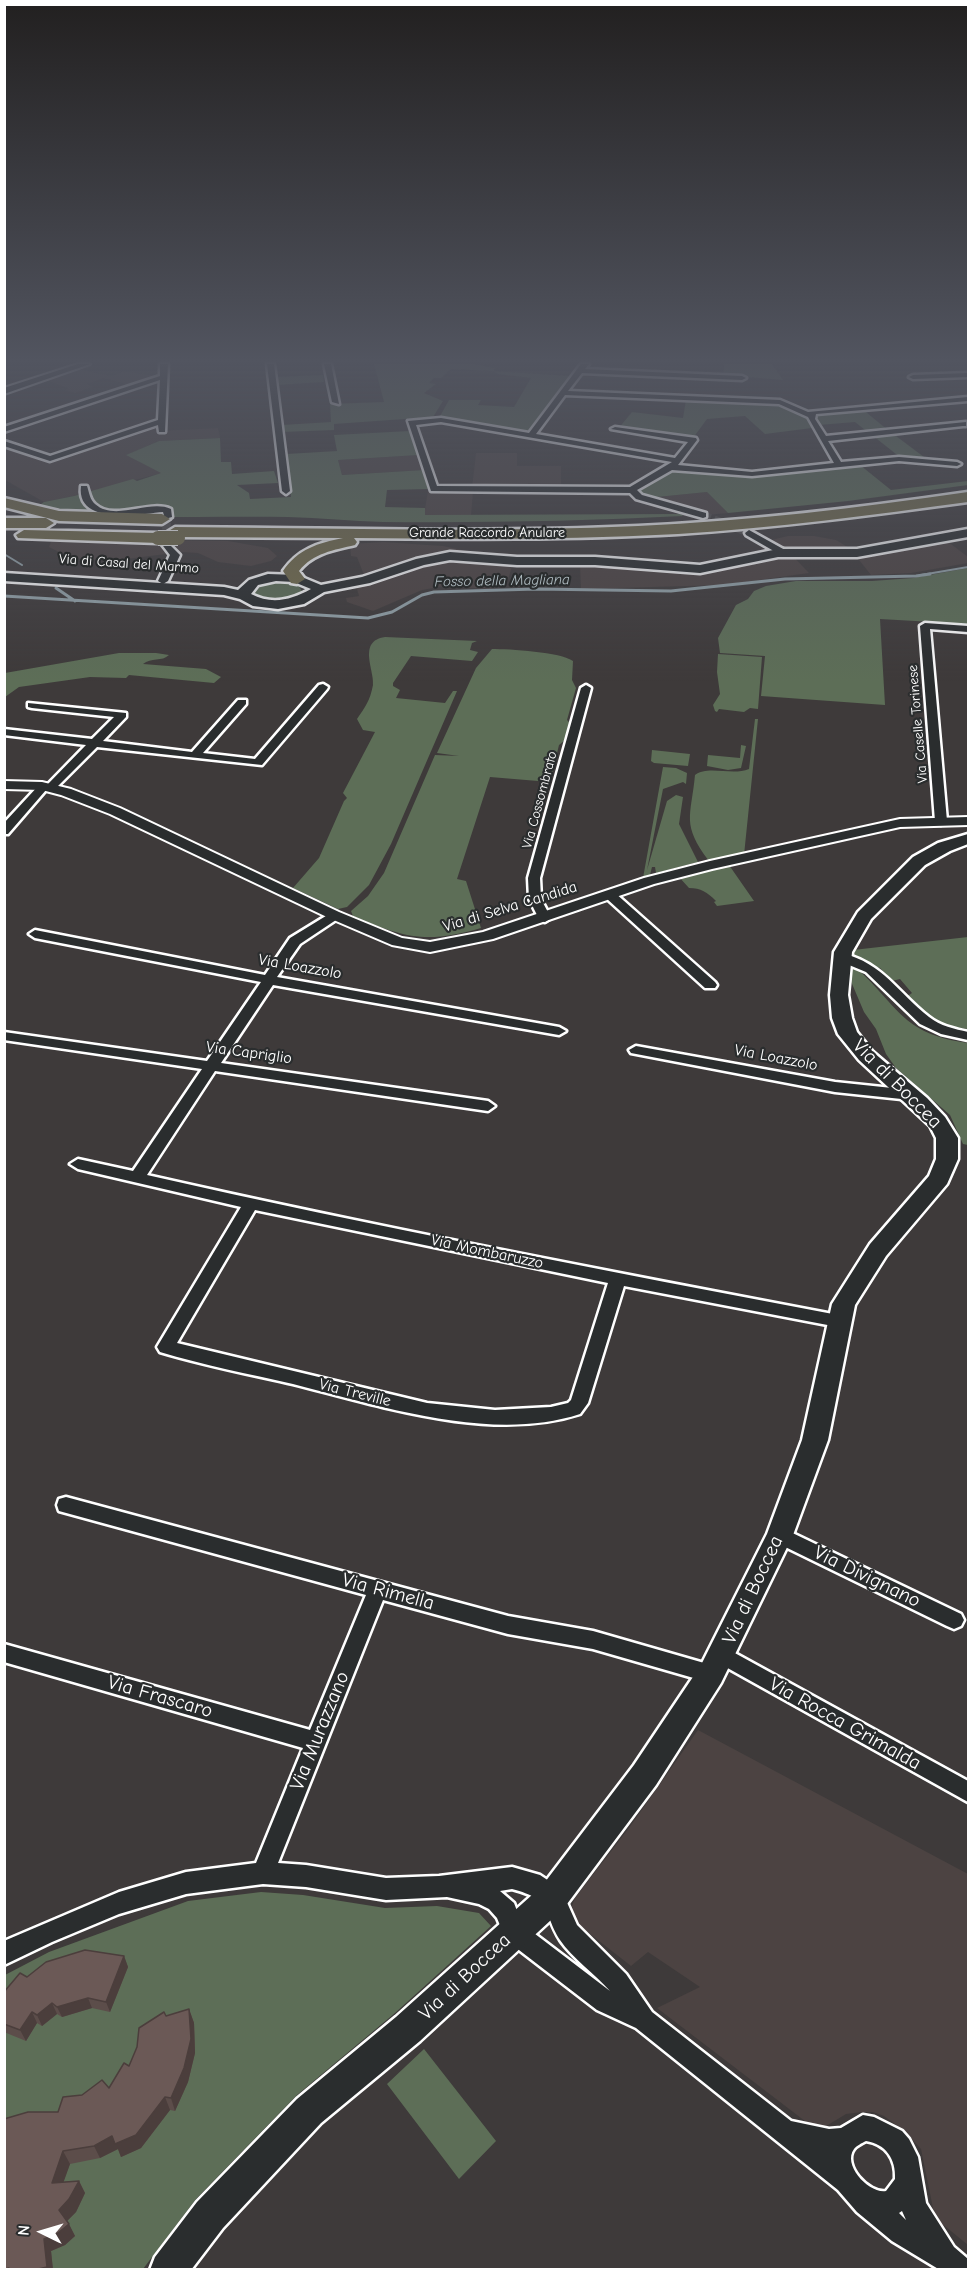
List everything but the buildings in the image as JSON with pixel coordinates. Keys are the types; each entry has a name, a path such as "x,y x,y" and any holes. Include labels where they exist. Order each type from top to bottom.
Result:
{"highway":[{"name":"Grande Raccordo Anulare","path":"168,529 349,526 518,527 663,523 834,508 969,490"},
{"name":"Grande Raccordo Anulare","path":"168,529 599,532 725,526 969,497"},
{"path":"4,501 40,512 64,516 244,540 282,551 290,558 287,570 273,578"},
{"path":"304,586 291,571 303,558 323,548 353,541 599,539 671,536 784,526 882,509"},
{"path":"6,531 168,529"}],"main road":[{"path":"304,586 370,579 429,560 450,556 525,561 595,561 700,569 782,552 857,553 969,533"},
{"name":"Via di Casal del Marmo","path":"4,572 231,585 273,578 304,586 298,601 278,605 258,603 245,596 224,591 4,577"},
{"path":"245,596 245,590 252,583"},
{"name":"Via di Boccea","path":"168,2270 210,2215 309,2111 408,2029 553,1897 645,1775 716,1665 780,1535 815,1440 838,1321 849,1293 878,1250 939,1179 946,1163 948,1145 944,1131 934,1117 866,1056 848,1034 842,1018 839,995 842,957 847,942 859,923 919,861 936,851 967,842"}],"street":[{"path":"283,470 286,491"},
{"path":"427,470 434,489 632,490 665,470"},
{"path":"722,470 752,474 790,470"},
{"path":"84,488 90,504 99,510 117,512 164,509 168,511 168,529 175,555 163,581"},
{"path":"632,490 639,497 703,515"},
{"path":"749,533 782,552"},
{"name":"Via Caselle Torinese","path":"942,821 925,626 969,629"},
{"path":"4,732 258,764 322,687"},
{"name":"Via Cossombrato","path":"545,918 532,893 534,878 586,688"},
{"path":"194,756 242,702"},
{"path":"4,831 122,715 32,705"},
{"name":"Via di Selva Candida","path":"4,785 47,787 115,811 334,915 398,942 430,947 465,942 545,918 649,881 710,865 900,823 969,821"},
{"path":"942,821 967,842"},
{"path":"610,895 710,985"},
{"path":"137,1177 295,941 334,915"},
{"name":"Via Loazzolo","path":"35,934 269,980 559,1031"},
{"path":"842,957 871,969 925,1021 946,1031 969,1036"},
{"name":"Via Capriglio","path":"4,1036 488,1106"},
{"name":"Via Loazzolo","path":"636,1050 835,1087 910,1095"},
{"name":"Via Mombaruzzo","path":"78,1164 251,1204 618,1279 838,1321"},
{"name":"Via Treville","path":"251,1204 166,1347 427,1410 495,1416 558,1413 574,1409 579,1403 618,1279"},
{"name":"Via Rimella","path":"66,1506 508,1625 716,1665"},
{"name":"Via Divignano","path":"780,1535 954,1620"},
{"name":"Via Murazzano","path":"263,1873 378,1589"},
{"name":"Via Frascaro","path":"4,1653 315,1741"},
{"name":"Via Rocca Grimalda","path":"716,1665 969,1792"},
{"path":"4,1954 44,1934 118,1903 186,1883 263,1873 306,1876 386,1889 439,1887 513,1878 532,1883 553,1897 569,1933 618,1982 644,2020"},
{"path":"439,1887 480,1893 492,1898 506,1911 514,1932 609,2005 644,2020 844,2180 852,2191 907,2236 953,2263"},
{"path":"844,2180 840,2159 845,2140 853,2132 863,2128 875,2128 886,2133 904,2153 914,2208 953,2263"},
{"path":"782,2131 821,2141 845,2140"},
{"path":"862,2199 874,2204 885,2204 896,2200 908,2180"}],"shaded area":[{"path":"5,470 156,470 162,473 44,502 5,480"},
{"path":"341,470 422,470 342,475"},
{"path":"474,470 561,470 561,489 472,488"},
{"path":"428,491 473,492 471,515 424,515"},
{"path":"707,492 728,513 706,515 647,498"},
{"path":"788,536 814,536 836,540 854,551 788,551 809,573 723,585 581,589 580,565 713,572 776,556 759,543"},
{"path":"52,539 228,541 268,548 277,556 271,561 251,566 218,562 198,553 182,552 126,559 87,560 69,557 49,547"},
{"path":"947,541 968,557 968,563 911,573 871,575 856,556"},
{"path":"383,542 443,546 513,563 507,583 490,589 457,587 455,584 422,590 373,611 347,602 346,598 359,596 354,578 364,575 357,557 351,556 350,544"},
{"path":"698,1730 968,1874 968,2245 935,2218 921,2149 903,2130 884,2116 873,2112 862,2112 846,2114 818,2131 657,2008 700,1987 648,1952 631,1966 575,1922 572,1906 575,1898 629,1828"}],"green space":[{"path":"155,470 232,470 232,474 274,471 278,483 237,485 249,493 250,499 291,497 288,470 341,470 342,475 424,470 428,489 387,490 385,507 425,508 425,515 681,514 683,516 533,521 383,522 288,517 98,515 34,509 44,502 133,479 137,481 161,473"},
{"path":"672,470 743,476 806,470 866,470 891,490 968,481 968,485 848,501 728,513 707,492 647,498 636,490"},
{"path":"968,568 968,624 880,619 885,705 761,696 765,656 720,653 718,638 736,605 748,599 754,591 766,586 796,581 872,581 913,578"},
{"path":"277,581 298,585 302,591 292,599 279,601 260,598 252,593 260,585"},
{"path":"385,637 477,641 472,643 470,650 478,652 472,661 411,656 393,683 393,686 400,690 396,698 445,703 453,691 457,691 391,844 369,885 347,907 338,909 293,888 319,858 347,798 343,793 375,732 363,730 357,719 369,700 373,685 369,650 372,644"},
{"path":"492,649 534,652 567,658 573,661 572,680 576,688 567,720 570,723 565,740 559,745 550,782 490,777 457,879 466,881 481,928 445,936 416,936 402,934 353,916 351,911 368,896 384,873 435,755 459,756 437,753 476,668"},
{"path":"119,653 169,655 143,664 206,669 221,677 214,683 129,675 126,678 90,677 19,687 5,697 5,673"},
{"path":"718,654 762,657 758,709 750,708 744,712 719,709 715,711 713,705 720,694 717,672"},
{"path":"755,719 758,719 744,855 709,861 691,829 690,811 695,775 707,771 749,769"},
{"path":"741,745 746,746 741,768 728,770 707,766 708,755 740,758"},
{"path":"652,750 690,754 688,766 654,763 651,761"},
{"path":"663,767 676,768 687,773 686,784 683,782 663,789 647,870 667,801 676,795 683,797 679,824 698,862 656,873 655,867 652,867 650,875 643,878"},
{"path":"729,865 754,901 717,906 714,902 716,901 710,895 689,888 679,877"},
{"path":"968,937 968,1029 950,1026 934,1019 906,997 912,993 900,979 892,981 880,968 853,960 853,950"},
{"path":"853,965 914,1025 945,1039 968,1043 968,1145 963,1144 950,1115 896,1068 886,1054 876,1029 864,1012 850,979"},
{"path":"261,1892 303,1895 385,1908 437,1906 479,1913 491,1926 395,2013 297,2095 196,2199 143,2269 5,2270 5,1975 49,1952 188,1901"},
{"path":"424,2049 496,2141 459,2179 387,2084"}],"waterway":[{"path":"4,554 22,565"},
{"name":"Fosso della Magliana","path":"921,575 968,567"},
{"name":"Fosso della Magliana","path":"74,600 368,618 392,612 422,595 434,592 536,589 671,591 785,579 930,574"},
{"path":"56,588 74,600"},
{"name":"Fosso della Magliana","path":"4,596 74,600"}],"tunnel":[{"path":"703,515 749,533"},
{"path":"164,542 168,517"}]}
